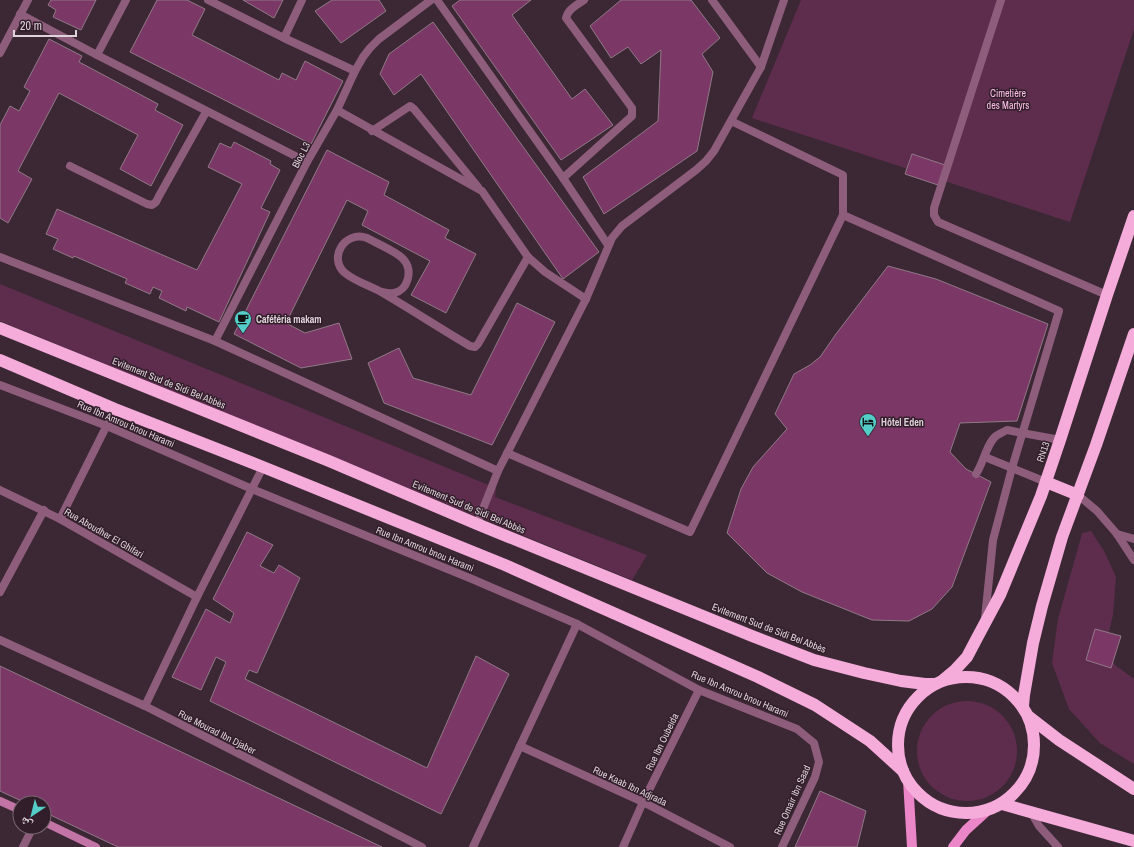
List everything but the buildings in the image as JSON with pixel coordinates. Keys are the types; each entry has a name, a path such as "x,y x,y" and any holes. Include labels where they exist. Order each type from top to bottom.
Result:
{"highway":[{"name":"RN13","path":"939,682 955,670 967,657 1000,595 1046,482 1134,216"},
{"name":"Evitement Sud de Sidi Bel Abbès","path":"0,328 329,461 477,524 814,660 901,681 925,684 939,682"},
{"path":"0,360 115,409 264,467 506,565 758,677 815,705 870,741 905,776 919,795 934,806 952,812 970,813 988,810 1002,804 1017,791 1029,774 1035,755 1034,735 1026,711 1024,695 1033,643 1062,536 1078,495 1134,334"},
{"path":"1046,482 1078,495"},
{"path":"905,776 898,755 898,738 902,721 910,706 921,693 939,682 965,676 987,680 1007,690 1026,711 1058,740 1134,789"},
{"path":"1002,804 1134,841"}],"main road":[{"path":"905,776 912,847"},
{"path":"953,847 966,830 988,810"}],"street":[{"path":"0,53 28,0"},
{"path":"97,55 126,0"},
{"path":"208,0 355,71"},
{"path":"284,38 302,0"},
{"name":"Bloc L3","path":"215,341 307,162 337,110 355,71 366,52 379,39 431,0"},
{"path":"437,0 563,178 608,245"},
{"path":"563,178 632,116 632,108 566,18 569,10 584,0"},
{"path":"712,0 761,67"},
{"path":"477,524 498,471 586,299 608,245 616,232 622,226 696,170 714,151 761,67 784,0"},
{"path":"1001,0 934,208 934,215 938,222 1107,295"},
{"path":"20,14 206,112 307,162"},
{"path":"372,131 410,106 414,109 482,191 528,257 545,272 586,299"},
{"path":"337,110 372,131 482,191"},
{"path":"70,166 147,204 152,205 156,202 206,112"},
{"path":"507,453 690,532 843,215 842,175 731,121"},
{"path":"843,215 1059,311 992,540 985,624"},
{"path":"382,292 398,292 406,284 408,272 404,260 400,256 367,238 351,238 340,248 338,259 341,269 348,275 382,292 470,346 475,347 528,257"},
{"path":"0,257 215,341 498,471"},
{"name":"Rue Ibn Amrou bnou Harami","path":"0,385 107,426 252,489 577,624 699,690 797,729 814,743 819,762"},
{"path":"60,519 115,409"},
{"path":"976,474 994,437 1007,430 1060,440"},
{"path":"985,457 1046,482"},
{"path":"145,706 197,597 264,467"},
{"name":"Rue Aboudher El Ghifari","path":"0,490 44,510 197,597"},
{"path":"1078,495 1097,511 1117,534 1134,560"},
{"path":"0,592 44,510"},
{"path":"1117,534 1134,539"},
{"path":"473,847 577,624"},
{"name":"Rue Mourad Ibn Djaber","path":"0,640 145,706 422,847"},
{"name":"Rue Ibn Oubeida","path":"623,847 699,690"},
{"name":"Rue Kaab Ibn Adjrada","path":"520,746 644,802 730,847"},
{"name":"Rue Omair Ibn Saad","path":"782,847 815,777 819,762"},
{"path":"0,801 12,806"},
{"path":"1031,812 1039,826 1058,847"},
{"path":"52,826 96,847"},
{"path":"23,847 28,835"}],"green space":[{"name":"Cimetière des Martyrs","path":"801,0 1134,0 1134,29 1070,222 752,118"},
{"path":"0,284 496,488 495,497 647,555 632,580 0,321"},
{"path":"1091,531 1104,551 1116,577 1113,615 1105,649 1115,665 1134,679 1134,764 1100,743 1069,709 1052,663 1058,619 1082,533"},
{"path":"967,701 986,705 1002,716 1013,732 1017,751 1013,770 1002,786 986,797 967,801 948,797 932,786 921,770 917,751 921,732 932,716 948,705"}],"place":[{"name":"Cafétéria makam","path":"243,334"},
{"name":"Hôtel Eden","path":"868,437"}]}
